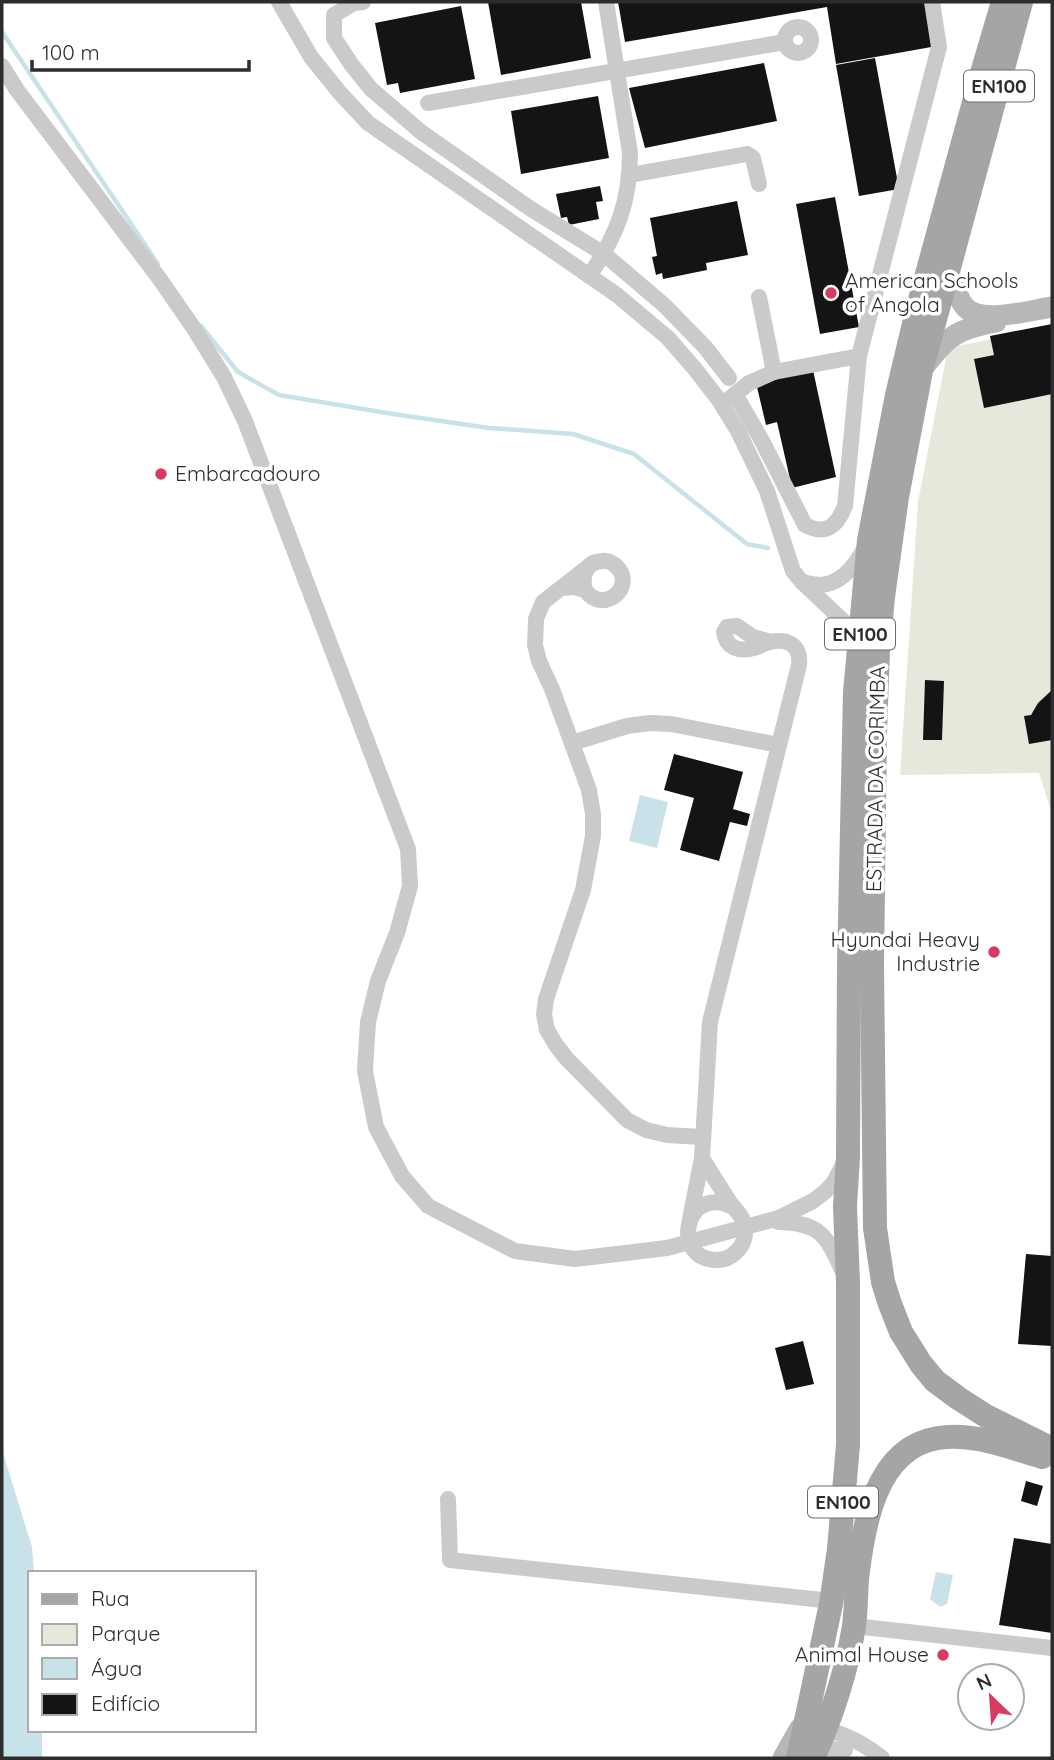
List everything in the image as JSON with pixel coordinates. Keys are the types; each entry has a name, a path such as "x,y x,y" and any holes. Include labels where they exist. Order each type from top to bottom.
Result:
{"main road":[{"name":"ESTRADA DA CORIMBA","path":"848,1283 845,1206 855,692 869,540 897,395 918,307 1003,2"},
{"name":"ESTRADA DA CORIMBA","path":"1021,2 921,371 889,545 878,650 875,733 872,966 875,1228 883,1282 890,1304 901,1332 921,1364 935,1381 958,1398 986,1416 1052,1449"},
{"name":"EN100","path":"812,1742 822,1649 839,1549 848,1445 848,1283"},
{"path":"812,1742 837,1694 854,1626 859,1563 871,1505 892,1464 923,1441 969,1436 1052,1460"}],"street":[{"path":"279,2 312,57 340,93 368,122 617,295 668,338 717,398 754,463 793,571 859,636"},
{"path":"363,2 354,3 334,15 334,38 371,89 421,132 531,209 604,254 664,305 705,347 729,378"},
{"path":"589,276 616,231 625,206 630,176 630,153 606,2"},
{"path":"736,394 805,525 821,530 830,528 836,523 845,506 859,356 939,47 932,2"},
{"path":"428,103 785,42"},
{"path":"2,66 17,90 159,278 224,377 245,422 408,849 410,886 397,933 378,981 368,1023 365,1071 376,1128 402,1176 428,1206 515,1251 575,1259 667,1248 792,1213 826,1192 848,1157"},
{"path":"630,176 747,154 753,158 759,184"},
{"path":"948,271 964,306 972,313 983,316 1052,307"},
{"path":"759,297 774,372"},
{"path":"921,371 942,345 956,334 1000,322 1017,312"},
{"path":"717,398 736,394 749,383 774,372 859,356"},
{"path":"717,398 729,378 735,374 752,371 774,372"},
{"path":"802,582 820,584 839,579 855,564 869,540"},
{"path":"593,563 583,575 585,590 595,599 605,600 615,596 620,590 622,576 614,564 599,561 593,563 543,602 536,619 535,645 539,661 589,790 593,814 593,836 583,890 546,999 544,1014 547,1030 566,1058 627,1120 646,1130 702,1138"},
{"path":"562,588 585,590"},
{"path":"702,1158 733,1207 739,1212 745,1227 745,1235 739,1249 720,1260 705,1257 693,1248 688,1234 702,1158 710,1021 799,664 800,655 796,647 789,643 771,642"},
{"path":"572,743 627,726 650,723 671,724 779,746"},
{"path":"690,1219 701,1206 709,1203 717,1202 733,1207"},
{"path":"765,1222 798,1222 817,1230 834,1252 848,1283"},
{"path":"448,1499 450,1560 832,1601"},
{"path":"854,1626 1052,1648"},
{"path":"783,1758 838,1732 879,1756"},
{"path":"812,1742 879,1756"}],"green space":[{"path":"1052,327 1052,814 1039,773 900,775 918,502 948,348"}],"water":[{"path":"640,795 668,802 657,848 629,841"},
{"path":"2,1450 32,1547 34,1571 28,1571 28,1732 42,1732 42,1758 2,1758"},
{"path":"936,1572 953,1575 947,1604 940,1607 930,1599"}],"building":[{"path":"488,2 581,2 591,58 501,75"},
{"path":"618,2 929,2 937,46 836,64 827,7 625,42"},
{"path":"461,6 475,79 400,93 398,83 387,85 375,23"},
{"path":"875,58 899,189 859,196 836,65"},
{"path":"764,63 777,121 645,148 629,88"},
{"path":"598,96 609,158 521,174 511,111"},
{"path":"600,186 603,201 596,202 599,219 569,225 567,217 561,218 556,194"},
{"path":"835,197 859,327 820,334 796,204"},
{"path":"737,201 748,255 706,263 707,270 663,279 662,273 656,275 652,257 657,256 650,218"},
{"path":"1052,324 1052,394 984,408 974,359 994,355 990,336"},
{"path":"813,370 836,477 792,488 777,422 766,425 756,383"},
{"path":"925,680 944,681 942,740 923,740"},
{"path":"1052,690 1052,740 1029,744 1024,716 1031,715 1038,703"},
{"path":"674,754 743,772 733,809 750,814 747,826 730,822 719,861 680,850 694,798 664,790"},
{"path":"1026,1254 1052,1256 1052,1346 1018,1344"},
{"path":"803,1341 814,1384 786,1390 775,1348"},
{"path":"1026,1481 1043,1486 1037,1506 1021,1501"},
{"path":"1014,1538 1052,1544 1052,1633 999,1625"}],"waterway":[{"path":"2,32 158,264"},
{"path":"201,326 238,372 279,395 489,428 573,434 634,454 747,544 768,548"}],"place":[{"name":"American Schools of Angola","path":"831,293"},
{"name":"Embarcadouro","path":"161,474"},
{"name":"Hyundai Heavy Industrie","path":"994,952"},
{"name":"Animal House","path":"943,1655"}]}
